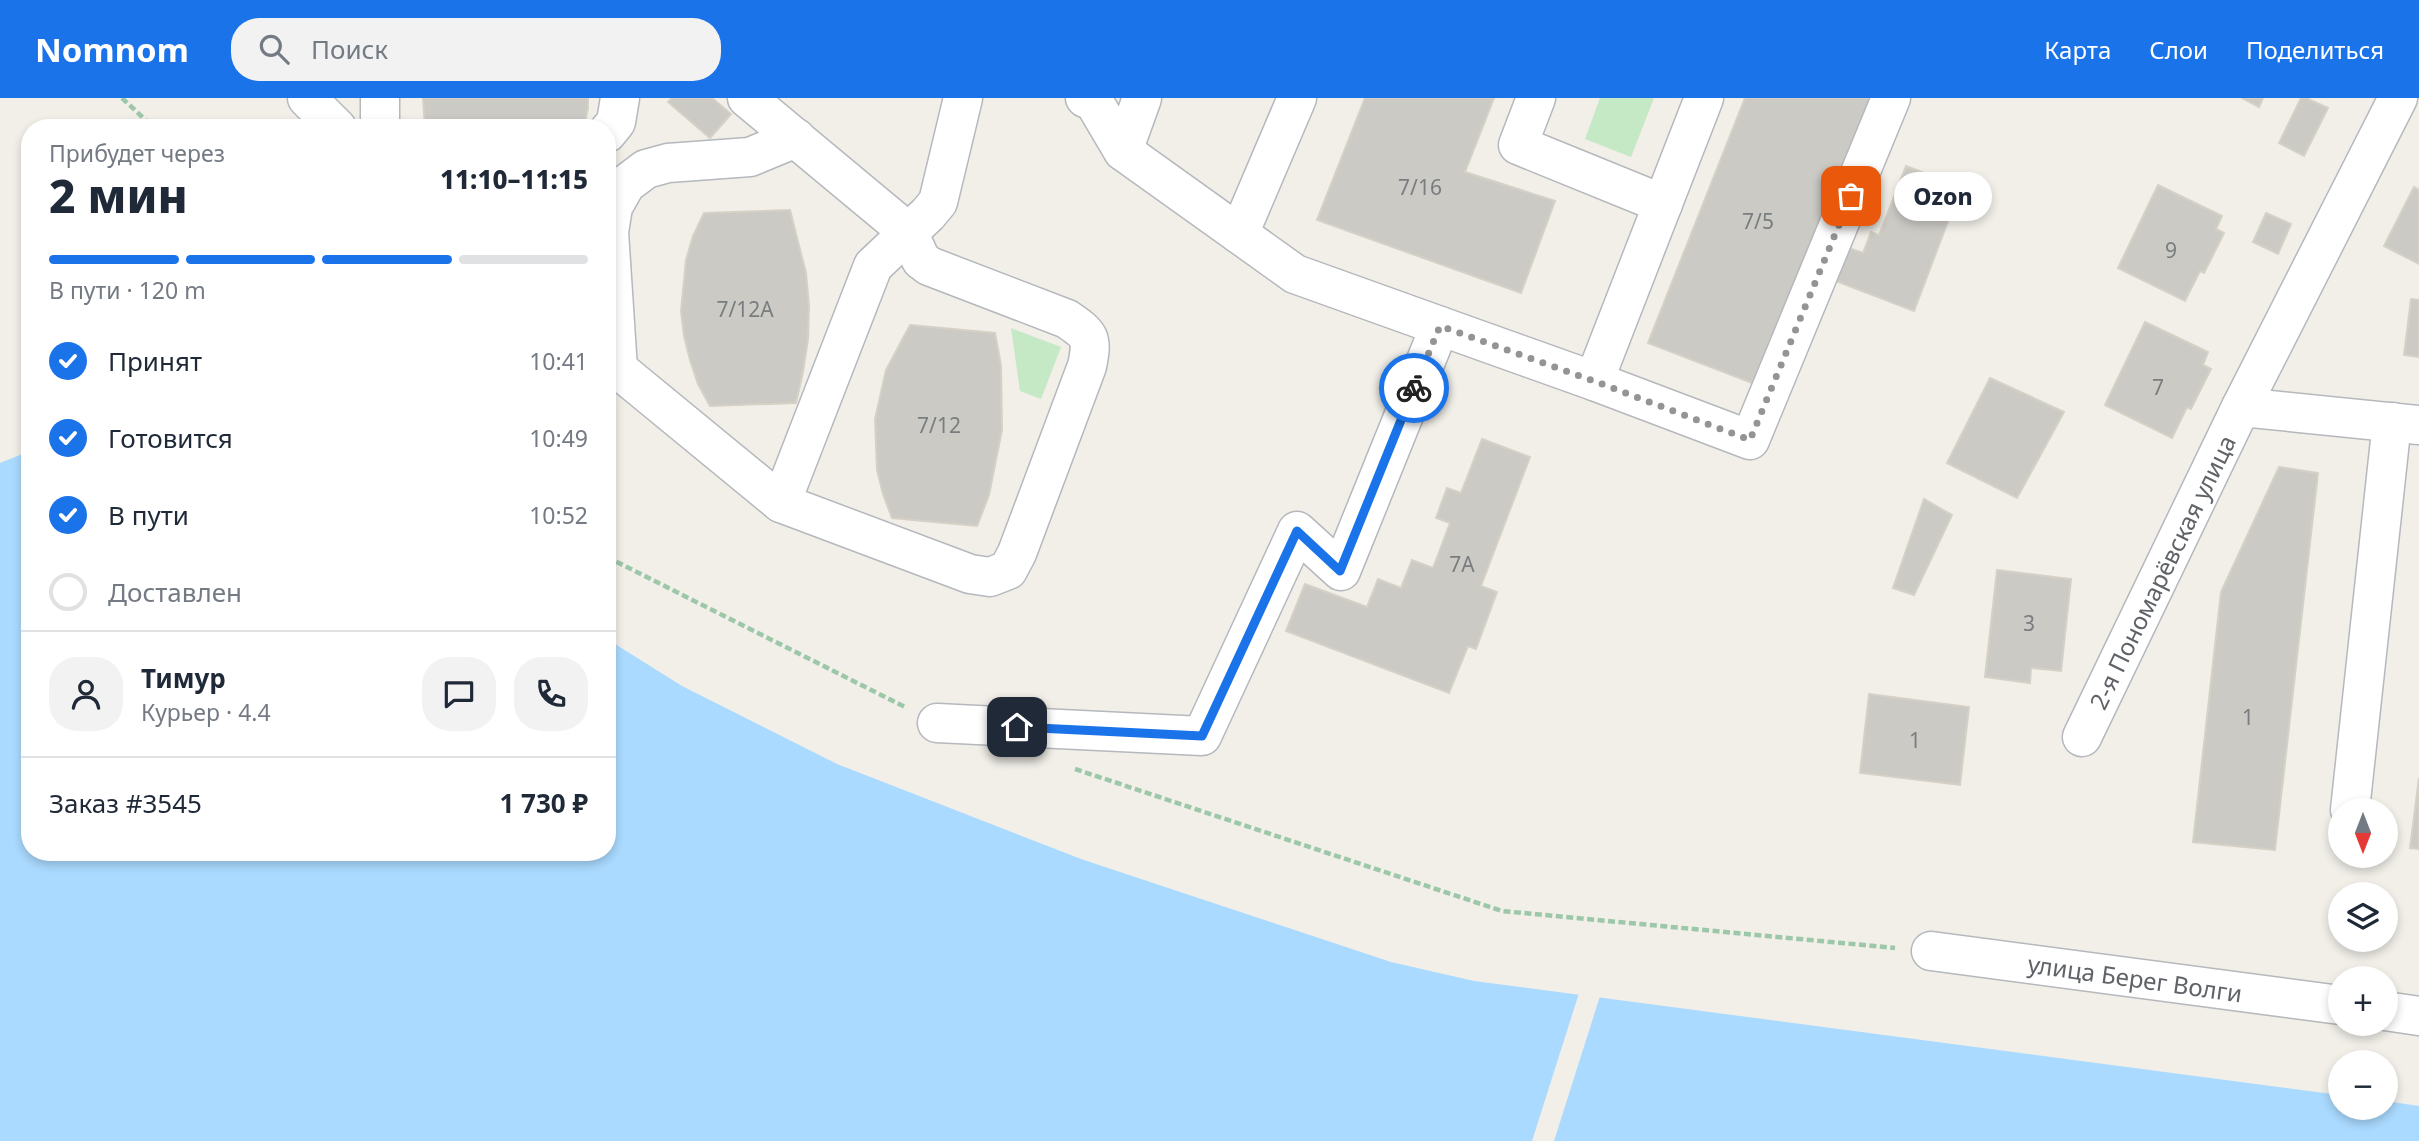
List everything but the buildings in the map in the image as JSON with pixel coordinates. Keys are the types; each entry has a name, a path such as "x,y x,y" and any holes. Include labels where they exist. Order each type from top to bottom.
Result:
{"street":[{"path":"307,98 328,119"},
{"path":"380,98 380,119"},
{"path":"616,122 620,98"},
{"path":"616,366 781,503 970,574 990,577 1008,570 1017,553 1087,366 1091,348 1086,332 1067,319 929,266 921,260 908,232 747,98"},
{"path":"781,503 873,266 938,202 963,98"},
{"path":"1085,98 1094,102 1123,152 1295,274 1750,440 1891,98"},
{"path":"1123,152 1142,98"},
{"path":"1239,234 1297,98"},
{"path":"1536,98 1518,145 1663,204"},
{"path":"1594,381 1704,98"},
{"name":"2-я Пономарёвская улица","path":"2082,737 2241,407 2398,98"},
{"path":"616,201 626,184 646,169 668,163 750,158 796,138"},
{"path":"937,723 1202,736 1297,531 1340,571 1440,326"},
{"name":"2-я Пономарёвская улица","path":"2241,407 2405,423"},
{"path":"2352,798 2405,423"},
{"name":"улица Берег Волги","path":"1931,951 2328,1003"},
{"path":"2398,1013 2419,1016"}],"path":[{"path":"122,98 144,119"},
{"path":"616,562 937,723"},
{"path":"1069,767 1502,911 1931,951"}],"green space":[{"path":"1600,98 1654,98 1631,157 1585,139"},
{"path":"1011,328 1061,347 1041,399 1020,391"}],"water":[{"path":"21,455 21,861 616,861 616,645 682,686 837,764 1081,859 1391,962 1474,981 2328,1093 2328,1120 2398,1120 2398,1103 2419,1106 2419,1141 0,1141 0,463"}],"pier":[{"path":"1580,990 1601,993 1554,1141 1532,1141"}],"way so far":[{"path":"1414,388 1440,326 1750,440 1851,196"}],"place":[{"name":"Ozon","path":"1851,196"}],"route":[{"path":"1017,727 1202,736 1297,531 1340,571 1414,388"}]}
